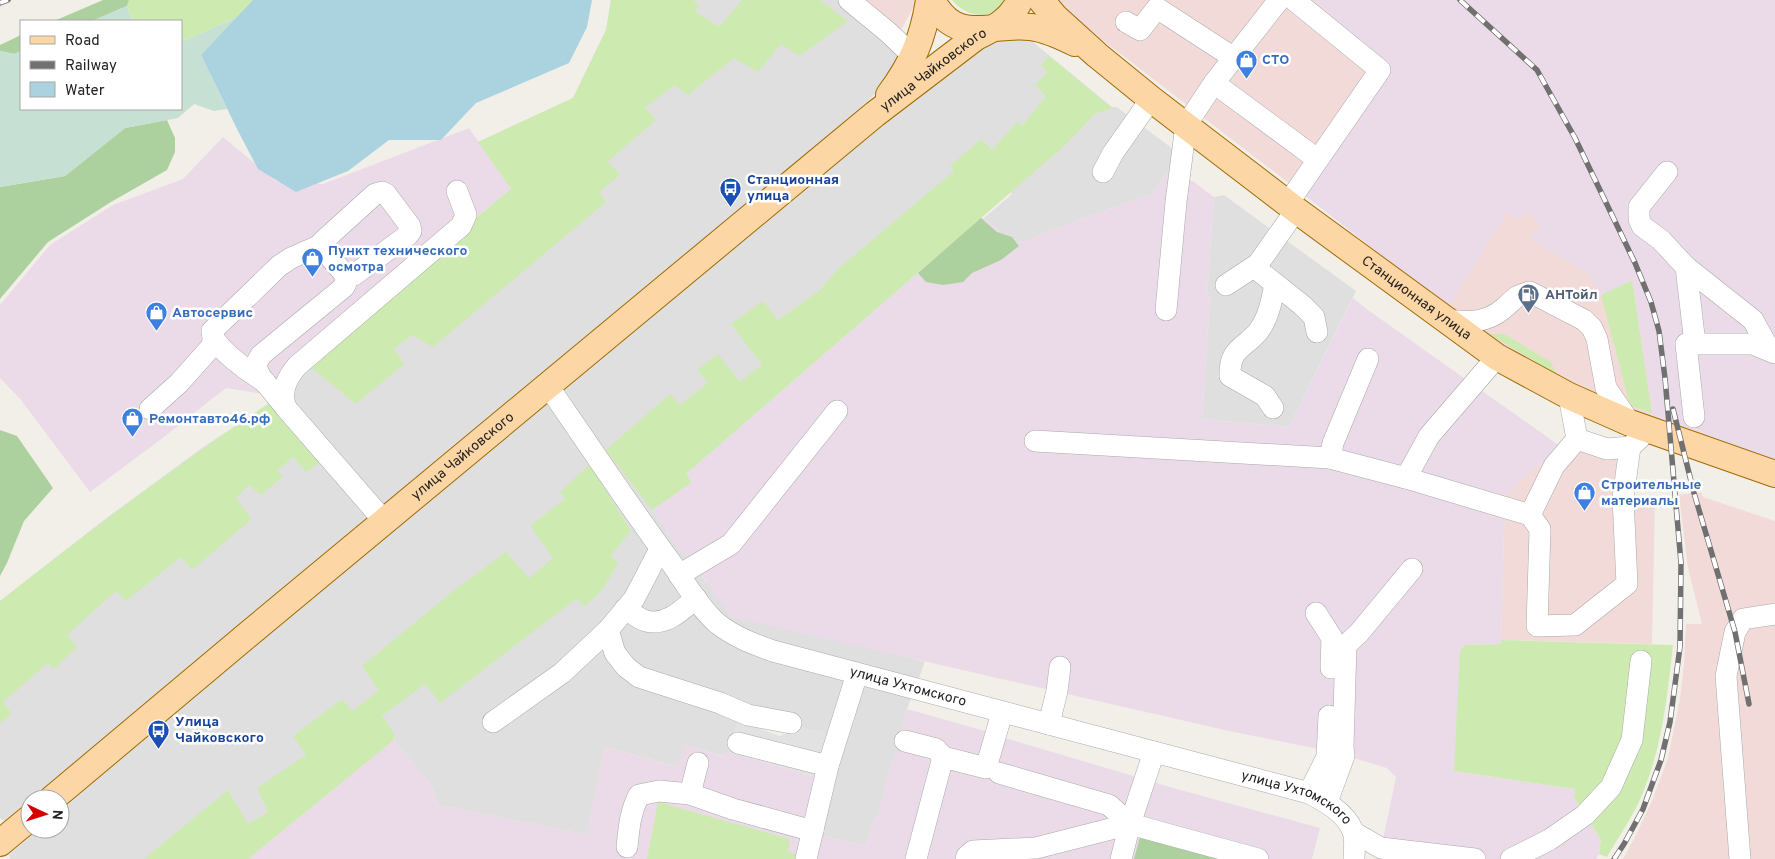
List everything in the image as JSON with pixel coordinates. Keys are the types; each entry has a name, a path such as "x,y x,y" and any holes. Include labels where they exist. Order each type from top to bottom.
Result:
{"main road":[{"name":"улица Чайковского","path":"875,114 897,84 914,56 925,26 930,0"},
{"name":"Станционная улица","path":"930,0 945,19 954,25 972,30 1012,26 1040,29 1065,38 1097,55"},
{"name":"улица Чайковского","path":"64,789 875,114 976,37 992,29 1010,16 1020,0"},
{"name":"Станционная улица","path":"1041,0 1055,17 1097,55 1151,99 1292,206 1512,367 1636,433 1775,474"},
{"path":"0,843 20,826"}],"street":[{"path":"849,0 914,56"},
{"path":"1166,310 1176,202 1186,125 1214,83 1279,0"},
{"path":"1226,284 1258,264 1317,159 1380,70 1294,0"},
{"path":"1126,22 1140,30 1157,8 1234,58"},
{"path":"1214,83 1317,159"},
{"path":"1103,172 1113,153 1151,99"},
{"path":"1666,172 1639,207 1639,219 1642,226 1661,240 1686,267 1753,320 1772,352"},
{"path":"286,408 283,396 284,388 287,379 297,366 461,226 466,215 457,191"},
{"path":"241,366 239,364 253,363 344,287 346,283 345,276 323,250 321,244 323,240 375,194 382,192 386,194 410,226 410,233 354,275 345,276"},
{"path":"150,408 179,384 212,346 213,329 279,266 290,258 316,247 323,250"},
{"path":"1258,264 1259,271 1302,305 1314,317 1317,332"},
{"path":"1686,267 1695,344"},
{"path":"1273,408 1265,396 1230,376 1230,366 1236,352 1260,330 1272,301 1275,284"},
{"path":"1035,441 1330,458 1406,478 1530,515 1540,529 1537,626 1575,625 1627,584 1623,498 1636,433 1606,388 1597,339 1592,328 1584,320 1530,292 1517,295 1503,309 1488,319 1467,322 1447,320"},
{"path":"213,339 241,366"},
{"path":"1694,416 1686,344 1753,344 1772,352"},
{"path":"261,355 256,367 258,372 286,408 385,522"},
{"path":"1406,478 1429,436 1497,357"},
{"path":"190,371 200,363 211,359 224,359 236,363 267,384"},
{"path":"1330,458 1333,443 1368,359"},
{"name":"улица Ухтомского","path":"548,386 696,598 717,623 736,636 753,644 857,674 1318,797 1341,814 1354,847"},
{"path":"1569,396 1577,439"},
{"path":"679,575 731,544 837,411"},
{"path":"1577,439 1607,449 1636,433"},
{"path":"1530,515 1554,466 1577,439"},
{"path":"493,722 562,673 608,630 634,599 660,549"},
{"path":"1318,797 1344,756 1346,645 1359,633 1412,569"},
{"path":"625,609 646,621 664,621 677,615 696,598"},
{"path":"1316,613 1332,638 1327,757 1318,797"},
{"path":"1740,859 1726,676 1735,632 1743,619 1775,614"},
{"path":"608,630 615,653 626,667 639,677 720,703 748,715 791,723"},
{"path":"1511,859 1549,840 1585,814 1611,788 1632,740 1641,660"},
{"path":"1048,724 1057,691 1060,667"},
{"path":"806,859 828,766 857,674"},
{"path":"905,741 936,750 942,757 986,768 1002,712"},
{"path":"738,743 828,766"},
{"path":"1121,859 1130,824 1154,752"},
{"path":"916,859 942,757"},
{"path":"690,794 698,763"},
{"path":"999,772 1109,805 1130,824 1258,859"},
{"path":"627,847 631,815 639,794 659,792 690,794 733,809 813,831"},
{"path":"966,859 973,851 1036,848 1130,824"},
{"path":"1354,847 1381,848 1475,859"}],"shaded area":[{"path":"611,0 839,0 901,58 887,82 853,115 42,789 20,789 20,808 4,821 0,818 0,601 101,522 294,384 309,366 511,189 478,142 573,98 606,30"},
{"path":"839,0 917,0 891,49"},
{"path":"1058,0 1313,0 1390,65 1303,194 1096,35 1065,10"},
{"path":"1313,0 1775,0 1775,469 1653,419 1632,280 1601,295 1589,274 1529,238 1541,226 1530,211 1518,220 1507,213 1448,307 1303,194 1390,65"},
{"path":"1022,33 1112,107 1117,107 1177,152 1172,166 1151,194 1046,232 1028,241 1013,243 984,218 1012,194 1010,192 686,474 666,530 683,554 695,565 706,582 875,649 925,662 907,709 878,814 873,822 866,846 822,836 831,734 785,724 738,721 728,752 723,756 686,745 678,767 605,747 587,835 438,805 432,787 394,740 248,859 10,859 9,855 27,839 70,839 70,802 234,662 845,154 980,45"},
{"path":"469,128 511,189 263,394 226,388 90,492 21,400 0,378 0,305 50,245 113,205 183,179 223,137 276,181 323,184"},
{"path":"1172,166 1214,197 1207,296 1210,296 1202,419 1289,427 1353,298 1557,444 1542,465 1539,464 1505,496 1501,644 1465,645 1454,771 1575,789 1574,797 1601,840 1599,854 1596,859 1379,859 1396,777 1387,768 1334,752 1229,731 731,617 695,565 683,554 652,510 692,482 686,474 981,218 984,218 1013,243 1028,241 1046,232 1151,194"},
{"path":"1224,195 1356,291 1289,427 1202,419 1210,297 1207,296 1214,197"},
{"path":"1530,211 1541,226 1530,238 1589,274 1601,295 1632,280 1653,419 1572,385 1481,332 1448,307 1507,212"},
{"path":"1557,444 1617,457 1619,497 1655,496 1652,644 1501,640 1505,495 1539,464 1542,465"},
{"path":"1701,492 1703,497 1775,521 1775,859 1623,859 1652,801 1668,758 1680,699 1686,624 1702,624 1688,568 1679,495"},
{"path":"907,709 1177,789 1320,828 1312,859 248,859 394,740 432,787 438,805 587,835 605,747 677,767 686,745 722,756 728,752 816,777 822,836 866,846 873,822 878,814"},
{"path":"738,721 780,736 787,733 789,725 828,733 816,777 728,752"}],"green space":[{"path":"103,0 129,0 127,6 94,20 56,20"},
{"path":"129,0 253,0 238,17 182,42 182,20 132,20 127,6"},
{"path":"611,0 693,0 699,5 695,11 719,27 742,0 820,0 848,21 800,56 781,44 758,72 734,58 688,95 675,85 645,107 656,120 608,161 620,175 599,192 606,202 433,347 412,335 394,349 404,364 356,404 309,366 453,237 511,189 478,142 573,98 606,30"},
{"path":"952,0 1004,0 993,12 979,15 971,14"},
{"path":"127,6 132,20 94,20"},
{"path":"238,17 201,55 227,109 214,111 194,104 178,118 125,128 65,176 0,187 0,51 14,54 20,51 20,110 182,110 182,42"},
{"path":"20,35 20,51 14,54 0,51 0,45"},
{"path":"1049,56 1112,108 1095,114 1063,147 686,474 692,482 652,510 606,450 670,394 680,405 708,383 697,370 718,354 740,382 762,365 731,324 763,301 778,320 819,291 838,269 954,171 950,166 981,139 992,150 1017,122 1022,126 1046,96 1035,85 1048,72 1041,65"},
{"path":"167,120 175,138 175,152 167,170 111,202 48,242 0,299 0,187 65,176 125,128"},
{"path":"981,218 997,232 1012,237 1019,246 1001,260 972,273 963,282 943,285 926,282 918,273"},
{"path":"1632,280 1652,413 1630,406 1601,295"},
{"path":"1489,334 1504,334 1551,362 1556,374"},
{"path":"268,404 281,416 320,462 306,472 293,457 277,471 283,476 261,495 249,485 236,498 252,519 192,570 181,557 126,601 116,591 67,635 77,647 53,670 48,663 3,702 12,714 0,723 0,601 132,500"},
{"path":"0,430 17,436 53,488 24,521 0,576"},
{"path":"590,464 631,531 611,555 618,564 602,590 585,606 576,599 440,703 425,684 382,716 394,733 394,740 248,859 144,859 228,790 248,824 268,812 257,788 306,755 293,736 342,699 352,711 379,691 362,666 452,592 506,552 529,578 553,558 530,526 565,499 560,492"},
{"path":"1501,640 1673,645 1662,728 1645,789 1607,857 1599,854 1601,840 1574,797 1575,789 1454,771 1460,651 1465,645 1501,644"},
{"path":"658,802 790,839 788,852 800,855 799,859 647,859"},
{"path":"1140,837 1223,859 1134,859"}],"water":[{"path":"253,0 592,0 587,27 569,63 476,103 441,140 389,140 348,171 296,192 258,169 201,55"}],"railway":[{"path":"0,3 8,0"},
{"path":"1460,0 1537,70 1575,138 1635,263 1651,302 1659,331 1665,378 1681,563 1680,647 1670,722 1661,760 1643,809 1614,859"},
{"path":"1673,409 1694,493 1735,632 1749,704"}],"place":[{"name":"СТО","path":"1246,79"},
{"name":"Станционная улица","path":"731,207"},
{"name":"Пункт технического осмотра","path":"312,278"},
{"name":"АНТойл","path":"1529,314"},
{"name":"Автосервис","path":"156,332"},
{"name":"Ремонтавто46.рф","path":"133,438"},
{"name":"Строительные материалы","path":"1585,512"},
{"name":"Улица Чайковского","path":"159,749"}]}
